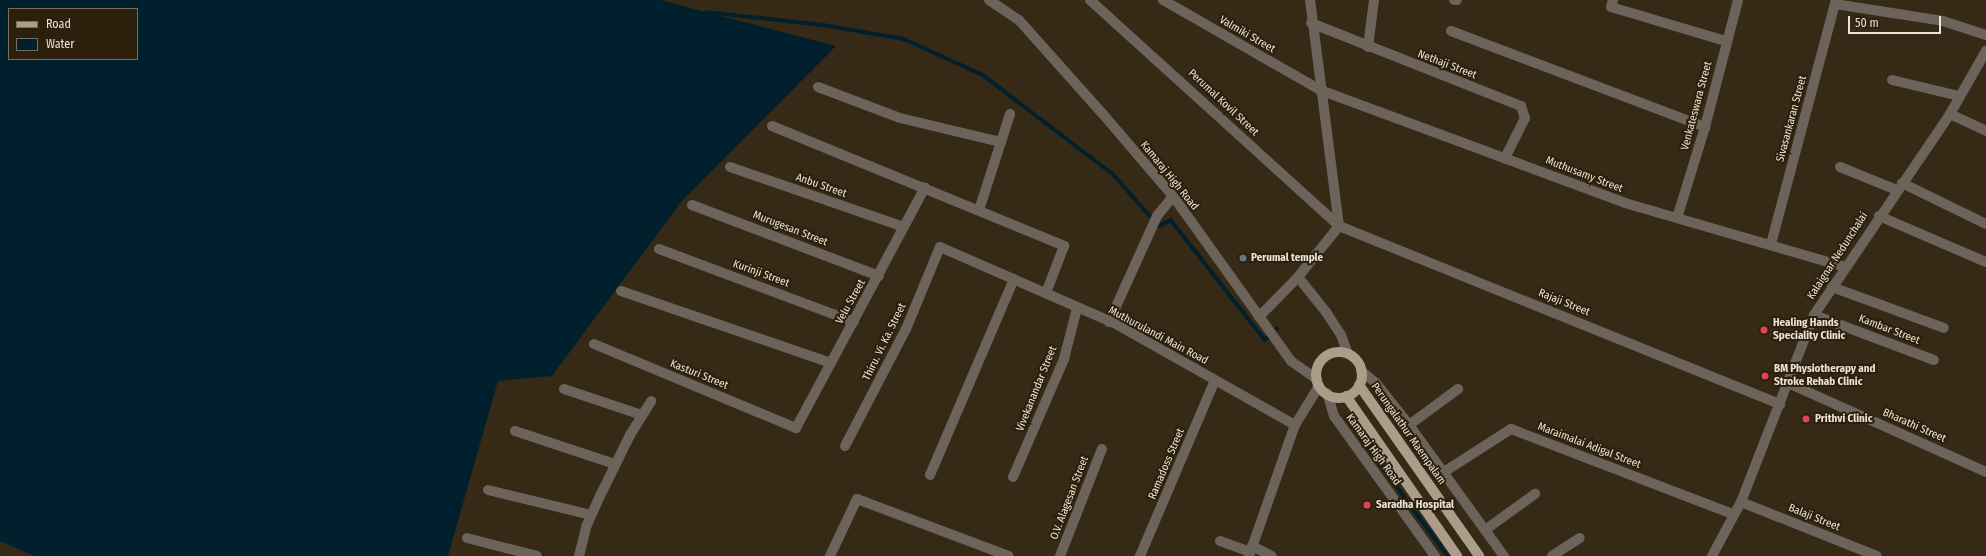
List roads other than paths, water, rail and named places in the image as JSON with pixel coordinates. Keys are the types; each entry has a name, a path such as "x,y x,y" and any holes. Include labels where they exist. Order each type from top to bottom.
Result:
{"main road":[{"path":"1337,352 1348,354 1357,361 1361,371 1359,385 1346,396 1338,397 1321,386 1319,364 1324,358 1337,352"},
{"name":"Perungalathur Maempalam","path":"1359,385 1479,556"},
{"path":"1346,396 1458,556"}],"street":[{"name":"Kamaraj High Road","path":"989,0 1020,20 1173,196 1291,361 1321,386 1334,416 1435,556"},
{"name":"Perumal Kovil Street","path":"1090,0 1339,226"},
{"name":"Valmiki Street","path":"1163,0 1320,90"},
{"path":"1259,318 1298,277 1339,226 1311,23 1310,0"},
{"path":"1368,46 1374,0"},
{"path":"1613,0 1611,7 1726,41"},
{"name":"Venkateswara Street","path":"1677,218 1705,126 1726,41 1738,0"},
{"path":"1835,2 1935,19 1986,35"},
{"name":"Sivasankaran Street","path":"1771,244 1835,2"},
{"name":"Nethaji Street","path":"1311,23 1521,106 1525,118 1505,158"},
{"path":"1451,31 1705,126"},
{"name":"Kalaignar Nedunchalai","path":"1712,556 1733,514 1741,502 1814,315 1879,216 1950,114 1959,96 1983,65 1986,51"},
{"path":"1892,80 1959,96"},
{"path":"818,87 900,118 1001,142"},
{"name":"Muthusamy Street","path":"1320,90 1625,204 1771,244 1845,267"},
{"path":"979,210 1010,114"},
{"path":"1950,114 1986,132"},
{"path":"772,126 924,187 1064,246 1046,293"},
{"name":"Anbu Street","path":"730,167 904,227"},
{"path":"1840,167 1900,186 1986,224"},
{"name":"Velu Street","path":"796,428 879,276 924,187"},
{"path":"1109,322 1157,216 1173,196"},
{"name":"Murugesan Street","path":"692,205 879,276"},
{"path":"1879,216 1986,262"},
{"name":"Rajaji Street","path":"1339,226 1780,404"},
{"name":"Muthurulandi Main Road","path":"940,246 1109,322 1295,425"},
{"name":"Thiru. Vi. Ka. Street","path":"846,446 906,329 940,246"},
{"name":"Kurinji Street","path":"659,249 854,322"},
{"path":"1298,277 1334,323 1348,354"},
{"path":"930,475 1014,279"},
{"path":"1832,287 1944,328"},
{"path":"621,291 831,363"},
{"name":"Vivekanandar Street","path":"1013,478 1064,359 1077,308"},
{"name":"Kambar Street","path":"1814,315 1934,360"},
{"name":"Kasturi Street","path":"594,344 796,428"},
{"path":"1361,371 1376,383 1409,425 1504,556"},
{"name":"Ramadoss Street","path":"1140,556 1215,380"},
{"name":"Bharathi Street","path":"1788,383 1986,472"},
{"path":"1250,552 1295,425 1321,386"},
{"path":"564,389 642,415"},
{"path":"1409,425 1458,389"},
{"path":"579,556 591,515 615,464 651,401"},
{"name":"Maraimalai Adigal Street","path":"1444,472 1511,429 1733,514"},
{"path":"515,430 615,464"},
{"name":"O.V. Alagesan Street","path":"1060,556 1102,449"},
{"path":"488,490 591,515"},
{"path":"1485,530 1535,494"},
{"path":"830,556 857,499 1009,556"},
{"name":"Balaji Street","path":"1741,502 1877,556"},
{"path":"467,538 537,556"},
{"path":"1552,556 1580,538"},
{"path":"1220,541 1250,552 1272,556"}],"water":[{"path":"0,0 660,0 836,46 681,202 552,376 498,381 448,556 34,556 0,541"}],"waterway":[{"path":"706,12 823,25 904,39 983,75 1113,174 1159,226 1171,220 1265,340 1277,329"},
{"path":"1361,438 1448,556"}],"place":[{"name":"Perumal temple","path":"1243,258"},
{"name":"Healing Hands Speciality Clinic","path":"1764,330"},
{"name":"BM Physiotherapy and Stroke Rehab Clinic","path":"1765,376"},
{"name":"Prithvi Clinic","path":"1806,419"},
{"name":"Saradha Hospital","path":"1367,505"}]}
